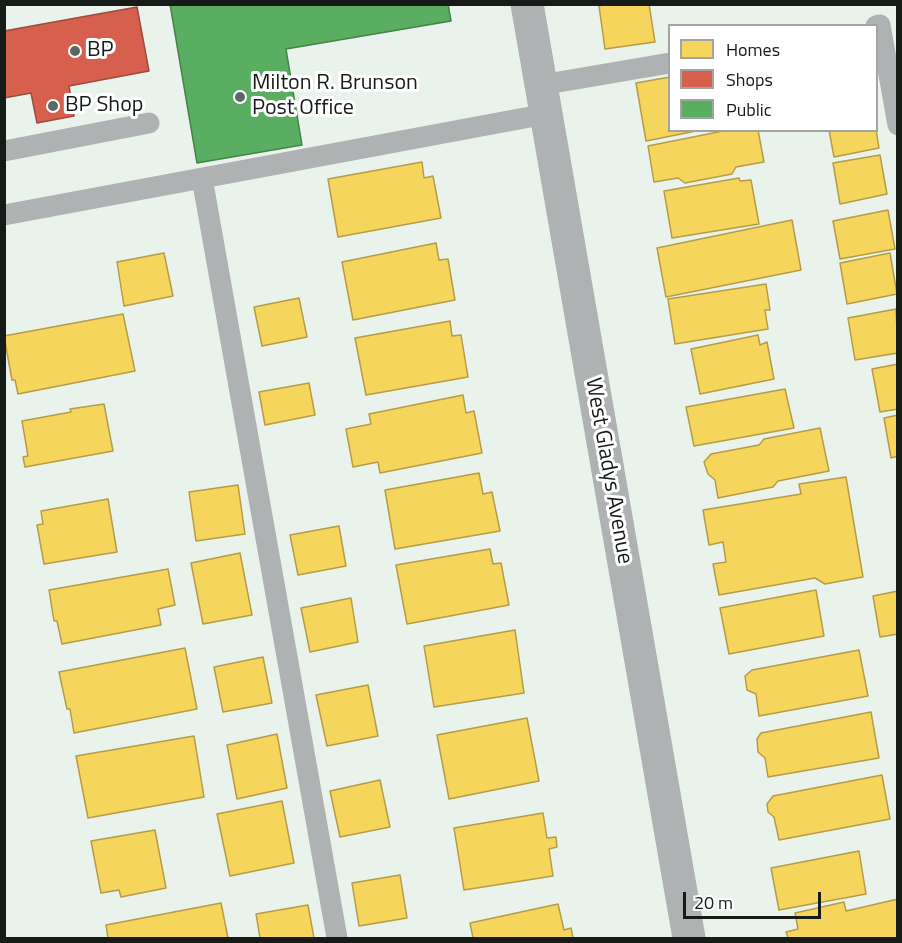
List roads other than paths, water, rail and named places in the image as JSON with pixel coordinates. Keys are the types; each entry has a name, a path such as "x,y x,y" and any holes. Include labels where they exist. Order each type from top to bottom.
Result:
{"street":[{"name":"West Gladys Avenue","path":"527,4 689,939"}],"lane":[{"path":"878,26 880,25 897,125"},
{"path":"4,215 202,178 544,100 668,63"},
{"path":"4,151 149,123"},
{"path":"202,178 337,939"}],"place":[{"name":"BP","path":"75,51"},
{"name":"Milton R. Brunson Post Office","path":"240,97"},
{"name":"BP Shop","path":"53,106"}]}
